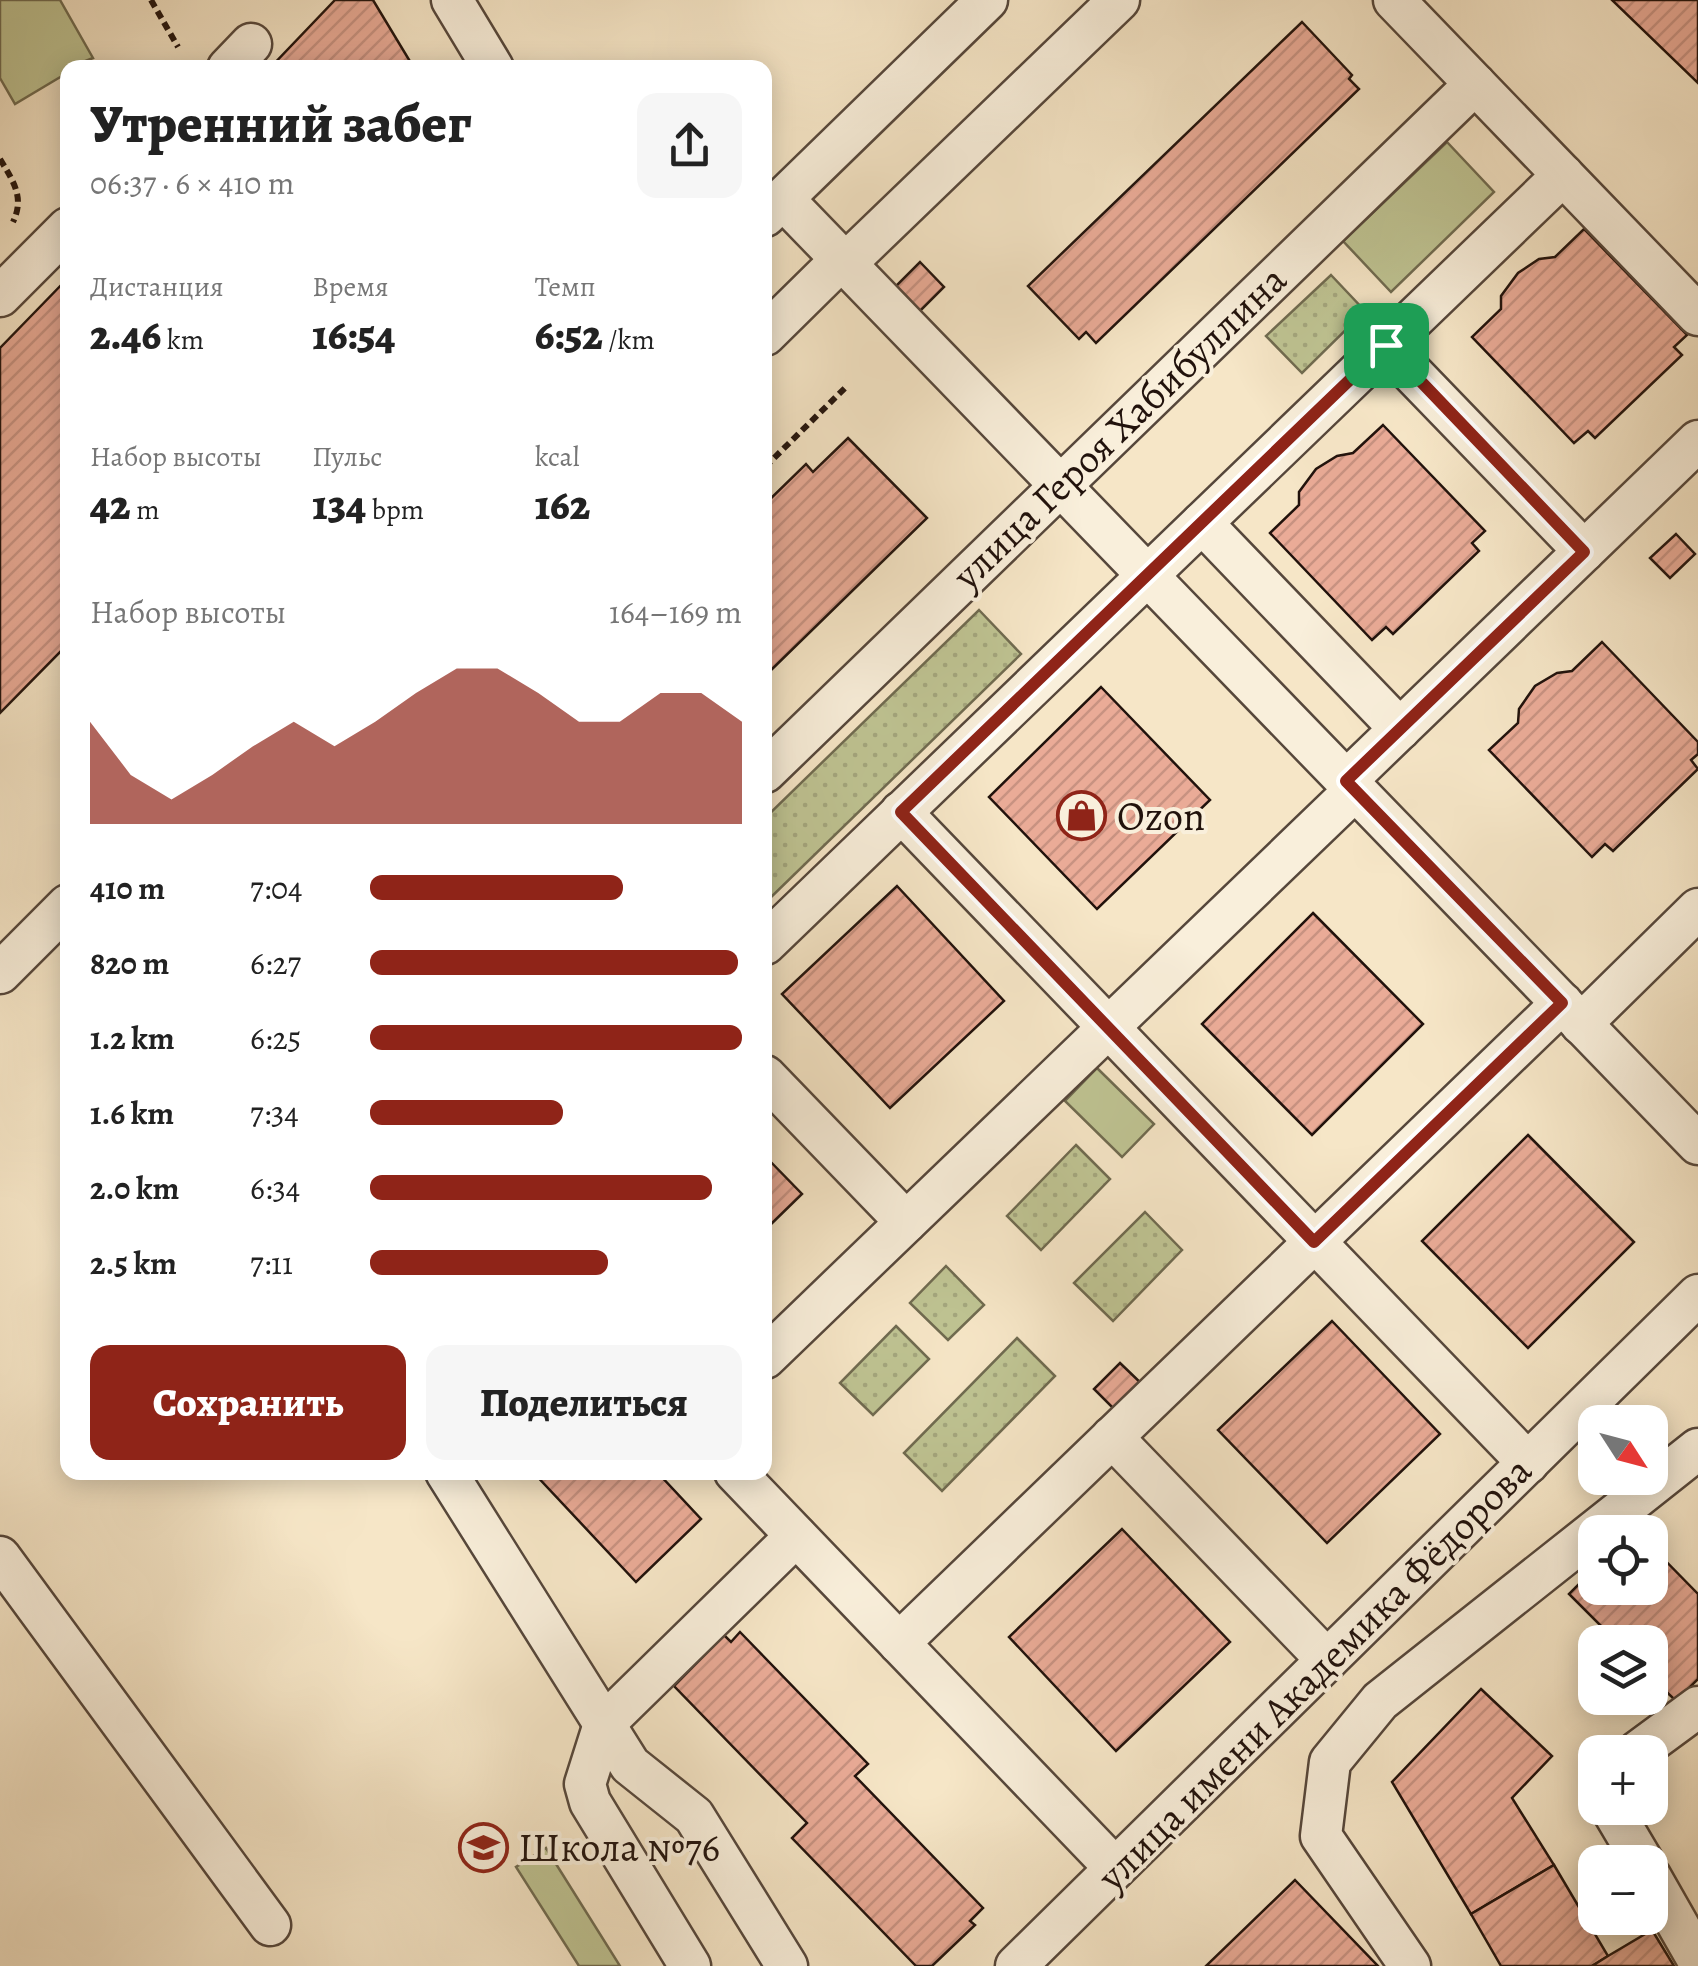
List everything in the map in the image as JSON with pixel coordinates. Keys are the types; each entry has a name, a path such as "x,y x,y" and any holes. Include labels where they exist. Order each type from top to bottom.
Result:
{"street":[{"path":"452,0 488,60"},
{"path":"772,200 960,0"},
{"path":"772,200 987,0"},
{"path":"772,328 1119,0"},
{"path":"1394,0 1698,315"},
{"name":"улица Героя Хабибуллина","path":"772,765 1058,483 1475,84"},
{"path":"772,937 1563,175"},
{"path":"772,202 843,262 1698,1144"},
{"path":"0,296 60,236"},
{"path":"1386,345 1584,552"},
{"path":"772,1351 1108,1028 1351,785 1400,729 1698,441"},
{"path":"1202,523 1400,729"},
{"path":"901,812 1528,1463"},
{"path":"0,952 60,893"},
{"path":"899,1643 1314,1242 1572,1014 1698,909"},
{"path":"0,973 60,913"},
{"path":"772,1083 906,1222"},
{"name":"улица имени Академика Фёдорова","path":"1016,1966 1698,1295"},
{"path":"1112,1437 1327,1660"},
{"path":"1410,1966 1322,1836 1330,1762 1380,1701 1698,1449"},
{"path":"451,1480 639,1776 694,1816 787,1966"},
{"path":"743,1480 1116,1868"},
{"path":"690,1966 590,1802 584,1784 604,1724 796,1536"},
{"path":"0,1557 270,1925"},
{"path":"1660,1735 1698,1707"},
{"path":"1668,1908 1698,1960"}],"path":[{"path":"151,0 178,47"},
{"path":"0,159 17,188 19,203 16,219 3,232"},
{"path":"772,460 848,385"}],"green space":[{"path":"0,0 60,0 93,58 60,60 60,77 15,104 0,78"},
{"path":"1447,142 1494,192 1391,292 1343,241"},
{"path":"1331,275 1365,311 1302,373 1266,336"},
{"path":"979,610 1021,654 772,896 772,811"},
{"path":"1097,1068 1154,1124 1122,1157 1065,1101"},
{"path":"1076,1145 1110,1179 1041,1250 1007,1216"},
{"path":"1145,1212 1182,1250 1113,1321 1074,1283"},
{"path":"946,1266 984,1305 948,1340 910,1303"},
{"path":"896,1326 929,1359 873,1415 840,1383"},
{"path":"1017,1338 1055,1376 942,1491 904,1453"},
{"path":"546,1848 620,1966 579,1966 516,1867"}],"building":[{"path":"335,0 373,0 409,60 278,60"},
{"path":"1612,0 1698,0 1698,83"},
{"path":"1302,22 1352,75 1349,79 1359,89 1096,343 1086,332 1079,339 1028,286"},
{"path":"1584,229 1687,335 1674,347 1682,355 1595,438 1588,431 1574,443 1472,337 1501,309 1501,296 1518,273 1539,259 1555,257"},
{"path":"920,262 944,287 914,317 890,292"},
{"path":"60,286 60,652 0,713 0,348"},
{"path":"1383,425 1485,531 1472,543 1479,551 1393,634 1386,627 1372,640 1270,533 1299,505 1299,492 1316,469 1337,456 1353,453"},
{"path":"848,438 927,518 772,669 772,497 806,464 813,472"},
{"path":"1676,534 1695,554 1670,578 1650,558"},
{"path":"1602,642 1698,742 1698,754 1691,760 1698,769 1613,851 1605,844 1592,857 1489,750 1518,723 1519,709 1535,686 1557,673 1572,671"},
{"path":"1101,687 1210,800 1097,909 989,797"},
{"path":"897,886 1004,1001 890,1108 782,994"},
{"path":"1313,913 1423,1024 1312,1135 1202,1024"},
{"path":"1528,1135 1634,1242 1528,1348 1422,1241"},
{"path":"772,1163 802,1194 772,1223"},
{"path":"1332,1321 1440,1434 1327,1543 1218,1430"},
{"path":"1120,1363 1144,1386 1117,1412 1094,1389"},
{"path":"540,1480 664,1480 701,1519 636,1582"},
{"path":"1122,1529 1230,1642 1116,1751 1009,1637"},
{"path":"1668,1563 1698,1594 1698,1679 1676,1701 1668,1693 1668,1625 1600,1625 1580,1605 1668,1605"},
{"path":"1578,1585 1578,1603 1569,1594"},
{"path":"740,1632 868,1764 855,1776 983,1908 970,1921 975,1925 932,1966 916,1966 792,1838 807,1823 674,1686 724,1635 731,1642"},
{"path":"1481,1689 1552,1756 1512,1798 1554,1865 1471,1914 1392,1782"},
{"path":"1554,1865 1578,1905 1578,1935 1596,1935 1608,1956 1592,1966 1501,1966 1471,1914"},
{"path":"1295,1880 1378,1966 1206,1966"},
{"path":"1644,1935 1655,1935 1674,1966 1592,1966"}],"place":[{"name":"Ozon","path":"1082,816"},
{"name":"Школа №76","path":"483,1847"}],"route":[{"path":"1386,345 1584,552 1346,781 1562,1003 1314,1242 901,812 1386,345"}]}
